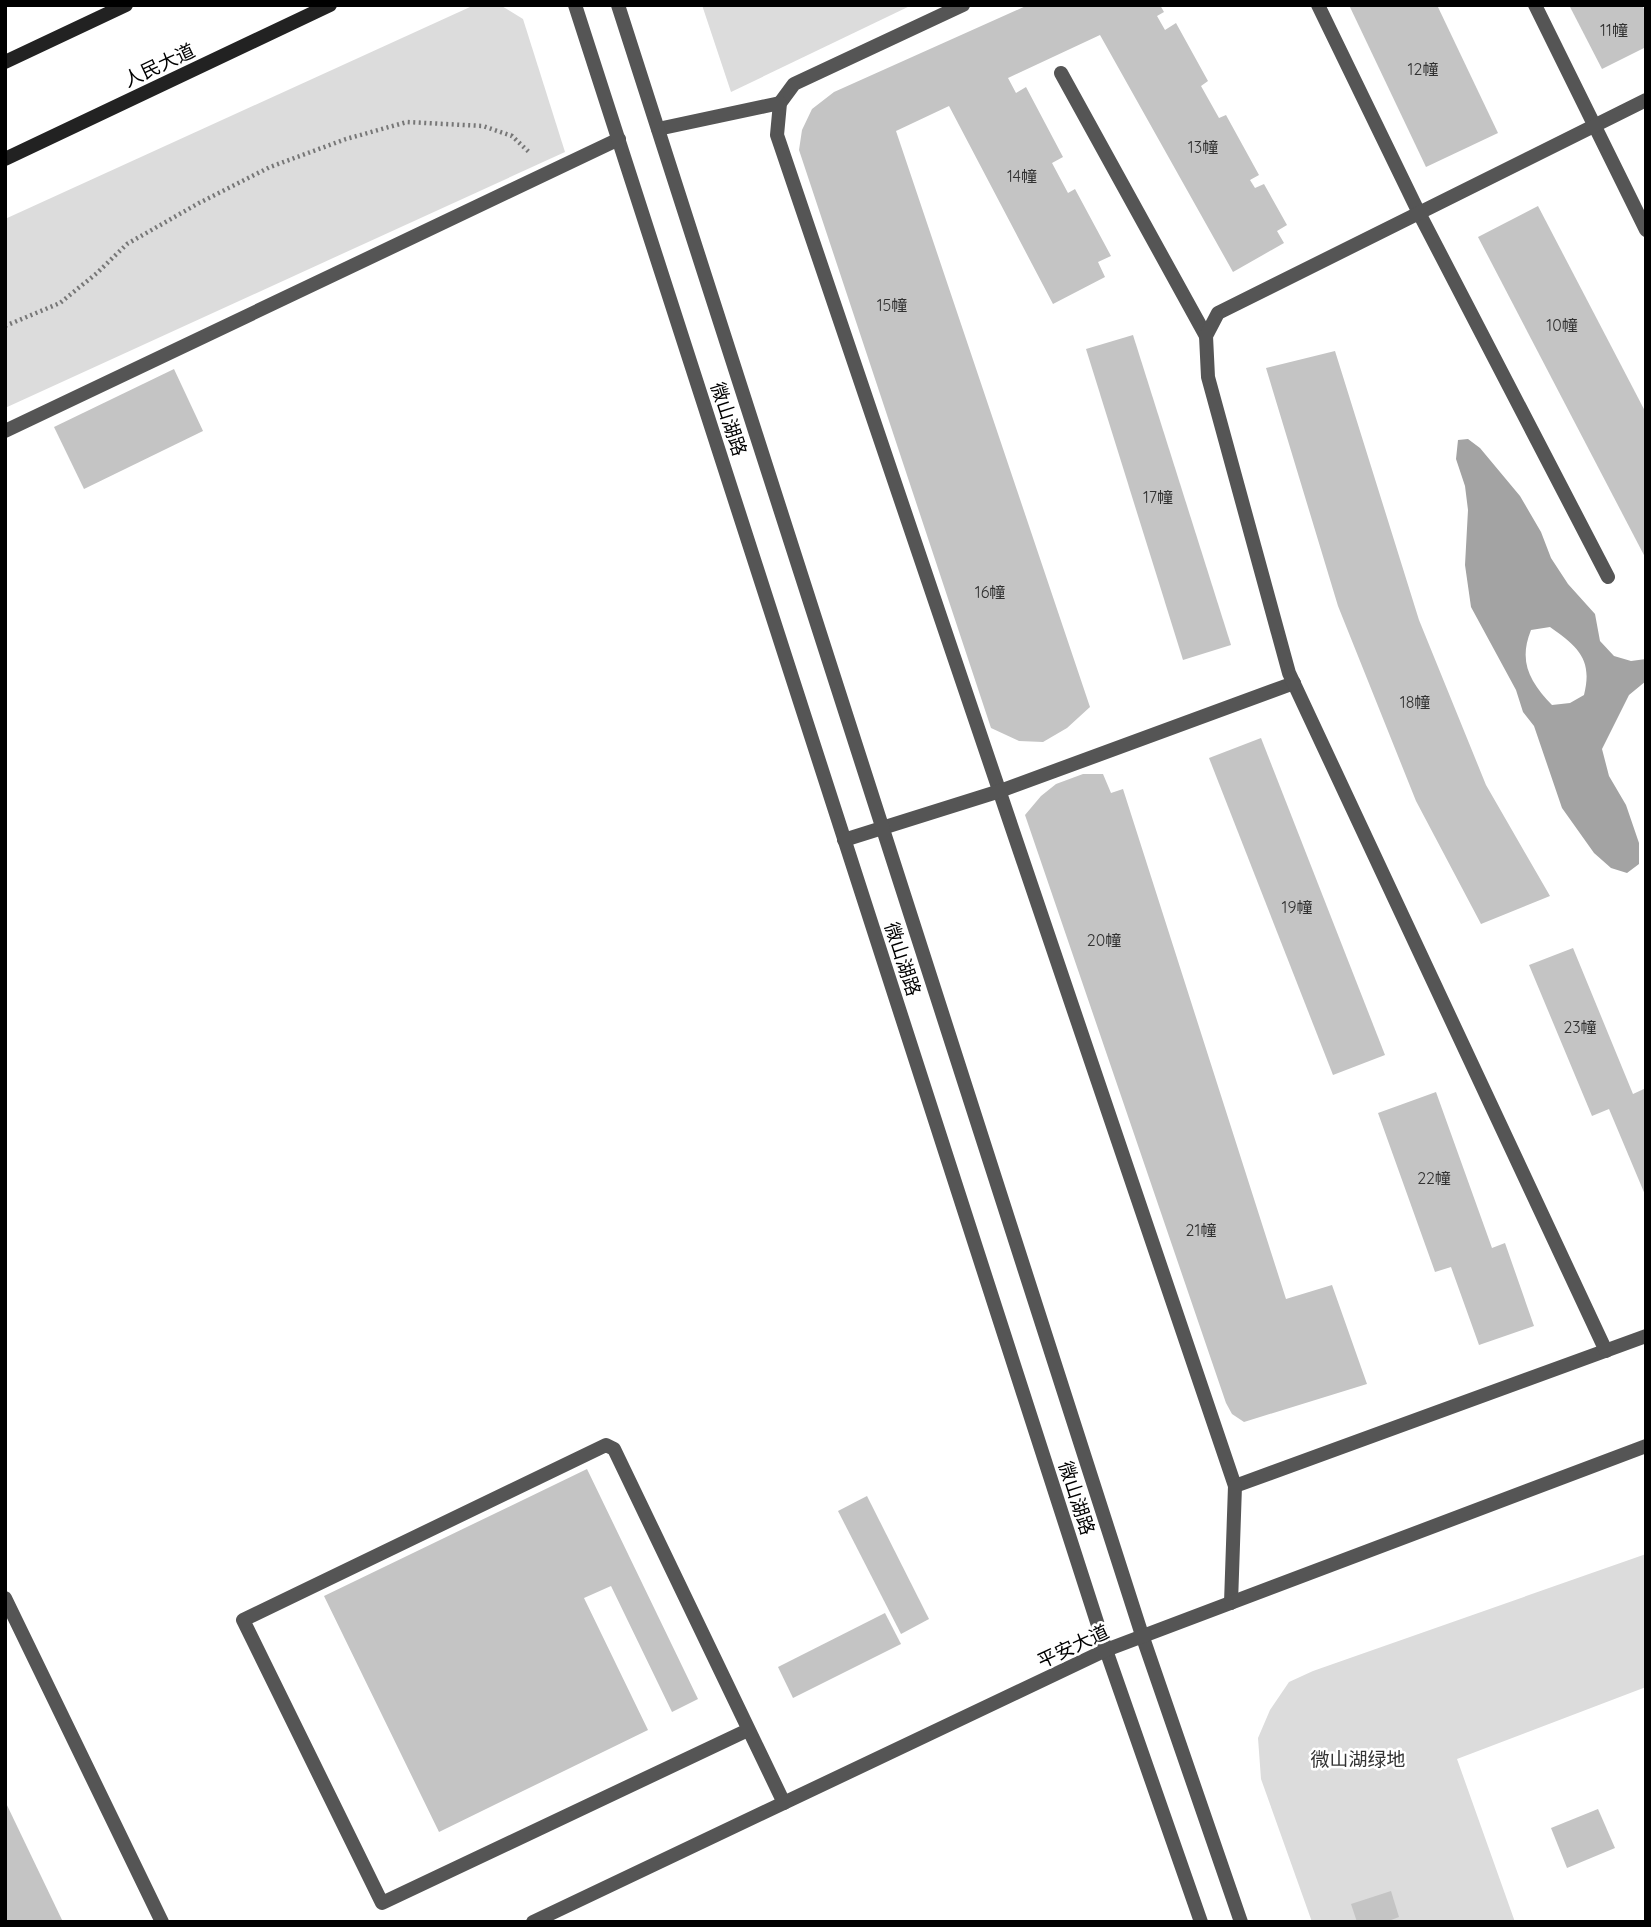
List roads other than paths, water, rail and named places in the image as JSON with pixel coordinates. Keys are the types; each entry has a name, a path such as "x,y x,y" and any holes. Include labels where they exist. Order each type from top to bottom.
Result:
{"main road":[{"path":"5,62 126,5"},
{"name":"人民大道","path":"5,159 330,5"}],"street":[{"name":"微山湖路","path":"575,5 1106,1650 1201,1922"},
{"name":"微山湖路","path":"618,5 1142,1635 1241,1922"},
{"path":"963,5 794,83 780,103 777,135 1235,1486 1231,1602"},
{"path":"1318,5 1419,213 1608,577"},
{"path":"1535,5 1646,230"},
{"path":"1061,73 1206,336 1208,377 1294,683 1606,1351"},
{"path":"1206,336 1218,313 1646,100"},
{"path":"658,129 780,103"},
{"path":"5,431 619,139"},
{"path":"844,841 1000,791 1294,683"},
{"path":"1235,1486 1646,1336"},
{"path":"748,1730 382,1903 243,1620 596,1448 606,1446 614,1449 784,1803"},
{"name":"平安大道","path":"533,1922 1106,1650 1646,1446"},
{"path":"5,1598 162,1922"}],"park label":[{"name":"微山湖绿地","path":"1358,1759"}]}
